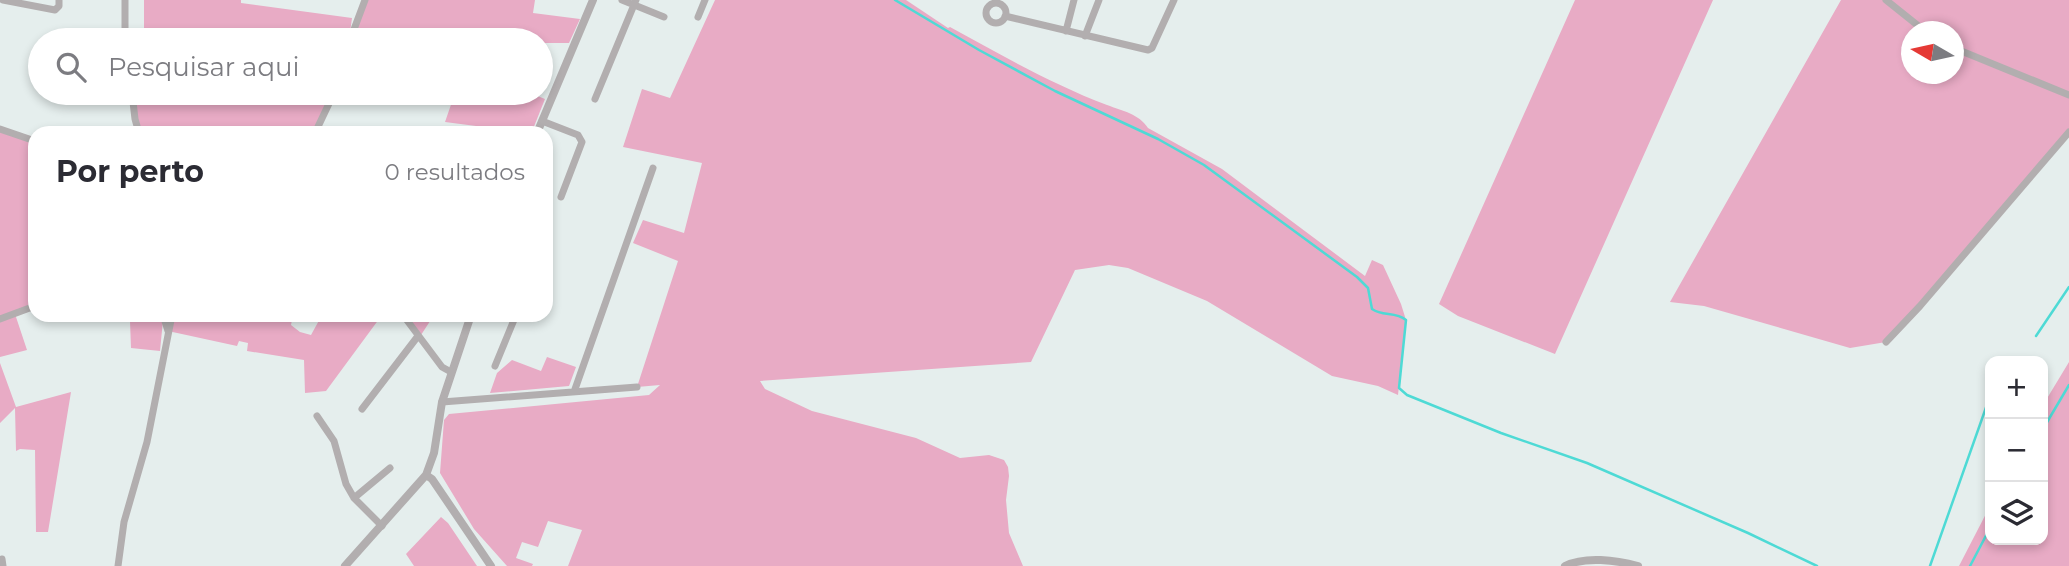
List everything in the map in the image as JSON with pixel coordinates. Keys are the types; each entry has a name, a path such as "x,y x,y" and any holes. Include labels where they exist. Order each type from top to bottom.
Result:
{"street":[{"path":"3,0 55,10 60,0"},
{"path":"125,0 125,28"},
{"path":"355,28 365,0"},
{"path":"553,95 593,0"},
{"path":"622,0 635,2 664,17"},
{"path":"698,17 705,0"},
{"path":"1066,31 1074,0"},
{"path":"1085,36 1099,0"},
{"path":"1005,16 1143,49 1152,48 1174,0"},
{"path":"1886,0 1912,21"},
{"path":"595,99 635,2"},
{"path":"991,2 1001,2 1005,16 998,22 989,20 986,12 991,2"},
{"path":"1964,52 2069,95"},
{"path":"133,105 137,126"},
{"path":"318,126 328,105"},
{"path":"540,126 549,105"},
{"path":"542,121 578,135 582,142 561,197"},
{"path":"0,129 28,139"},
{"path":"1886,342 2069,132"},
{"path":"573,392 653,168"},
{"path":"0,319 28,309"},
{"path":"165,322 169,333"},
{"path":"118,566 124,522 147,442 171,322"},
{"path":"408,322 442,367 451,372"},
{"path":"345,566 426,474 434,453 442,402 469,322"},
{"path":"495,366 513,322"},
{"path":"362,409 418,336"},
{"path":"442,402 637,387"},
{"path":"317,416 334,441 346,484 354,498 382,526"},
{"path":"354,498 390,468"},
{"path":"426,474 491,566"},
{"path":"1565,566 1585,561 1638,566"}],"shaded area":[{"path":"144,0 241,0 241,3 352,18 351,28 144,28"},
{"path":"368,0 535,0 533,13 580,19 569,43 553,43 553,28 356,28"},
{"path":"715,0 906,0 948,28 1027,69 1135,116 1148,128 1222,169 1365,276 1372,260 1383,265 1406,320 1398,395 1378,386 1332,376 1207,301 1128,268 1109,265 1075,270 1031,362 760,381 765,389 812,411 916,438 960,458 989,455 1004,460 1009,476 1006,500 1009,533 1023,566 568,566 582,530 548,521 538,547 522,542 516,558 533,564 532,566 507,566 474,529 440,473 444,420 449,414 649,395 660,385 637,387 678,261 633,243 643,220 684,233 702,163 623,147 642,89 670,98"},
{"path":"1575,0 1713,0 1555,354 1458,316 1439,304"},
{"path":"1841,0 2069,0 2069,132 1886,342 1850,348 1704,306 1670,302"},
{"path":"134,105 328,105 318,126 138,126"},
{"path":"451,105 543,105 534,126 476,126 445,122"},
{"path":"0,130 28,140 28,309 15,314 27,350 0,357"},
{"path":"130,322 163,322 160,351 131,348"},
{"path":"170,322 292,322 291,325 300,332 311,335 318,322 377,322 326,391 305,393 304,360 247,351 248,343 239,341 237,346 168,331"},
{"path":"412,322 429,322 421,335"},
{"path":"547,357 576,367 569,386 490,393 497,373 512,360 541,371"},
{"path":"2069,362 2069,566 1959,566 1985,516 1985,545 2048,545 2048,397"},
{"path":"0,363 16,407 71,392 48,532 36,532 35,450 16,451 15,408 0,423"},
{"path":"441,517 477,566 414,566 406,554"}],"waterway":[{"path":"895,0 1055,91 1158,139 1204,165 1357,277 1368,288 1372,309 1406,320 1399,388 1407,395 1501,433 1587,463 1817,566"},
{"path":"2036,336 2069,287"},
{"path":"2048,421 2069,385"},
{"path":"1930,566 1985,410"},
{"path":"1970,566 1985,538"}]}
